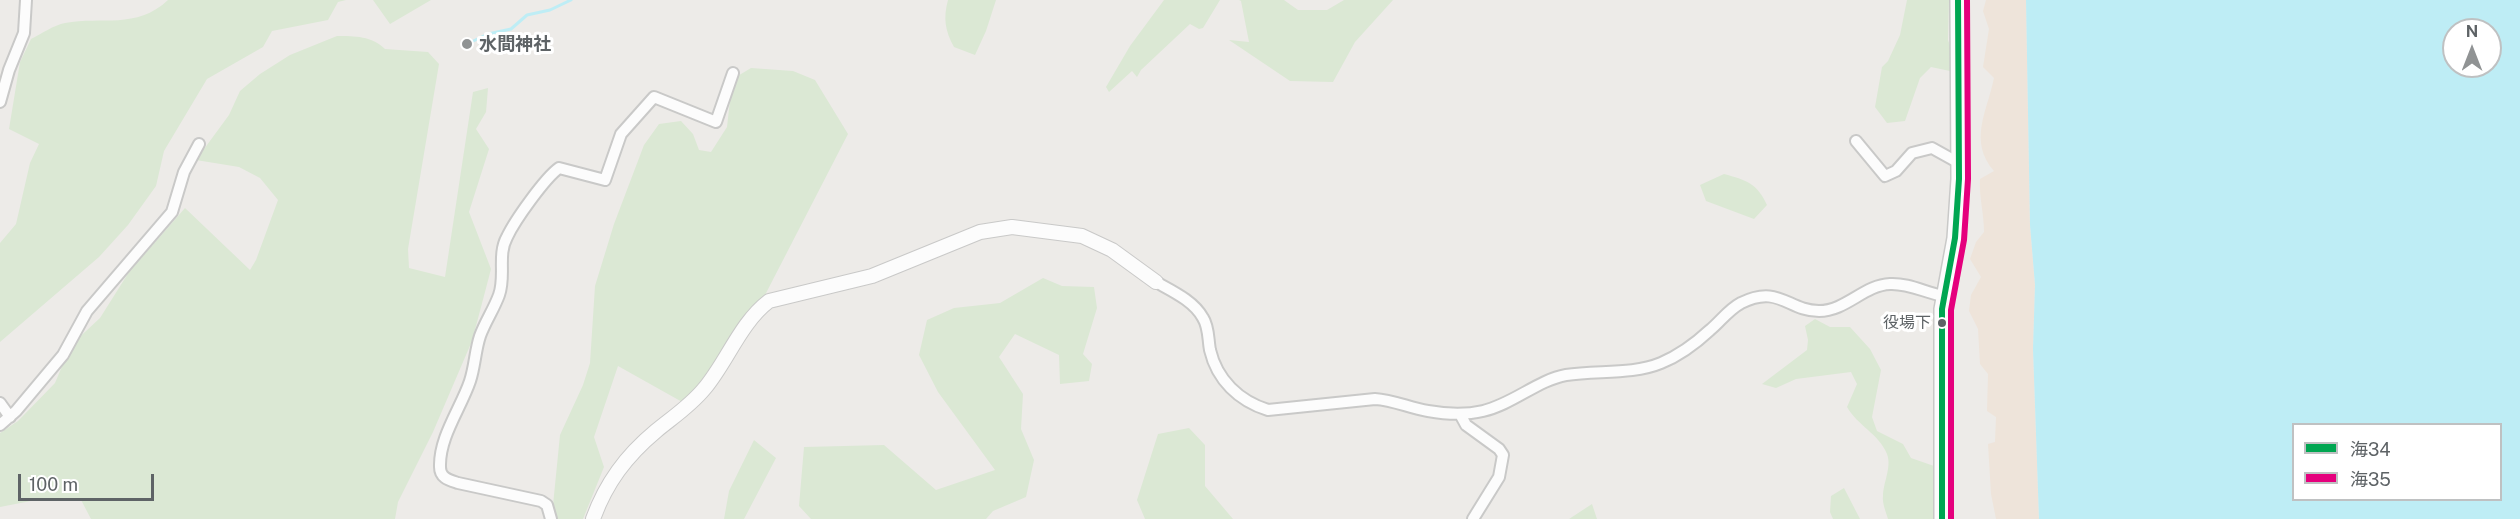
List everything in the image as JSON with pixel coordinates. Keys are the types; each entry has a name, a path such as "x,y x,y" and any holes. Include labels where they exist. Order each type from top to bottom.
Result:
{"main road":[{"path":"1942,519 1941,327 1944,296 1955,238 1959,163 1958,0"}],"street":[{"path":"0,102 6,79 24,33 26,0"},
{"path":"551,519 547,506 541,501 458,483 441,474 441,453 470,380 480,337 500,292 503,244 518,218 547,179 559,168 604,180 621,134 654,97 716,122 733,73"},
{"path":"1856,141 1885,176 1896,171 1912,153 1932,148 1959,163"},
{"path":"0,425 10,417 63,354 87,311 172,213 184,172 199,144"},
{"path":"593,519 607,486 627,458 695,400 744,328 762,307 769,302 872,276 980,232 1012,227 1041,229 1082,236 1112,250 1176,294 1202,315 1212,355 1222,378 1251,405 1268,410 1375,399 1391,400 1428,411 1460,414 1482,411 1565,375 1635,369 1661,363 1698,341 1727,312 1741,303 1756,298 1767,296 1779,298 1817,311 1844,305 1863,293 1889,284 1904,284 1944,296"},
{"path":"0,403 10,417"},
{"path":"1460,414 1466,425 1499,449 1503,455 1499,477 1473,519"}],"green space":[{"path":"168,0 346,0 338,2 328,20 272,31 263,47 207,79 164,151 156,186 128,225 99,257 0,342 0,243 16,224 30,163 39,144 9,129 20,62 31,39 65,23 131,19 156,9"},
{"path":"373,0 431,0 390,24"},
{"path":"948,0 996,0 975,55 954,47 951,41 945,19"},
{"path":"1164,0 1220,0 1203,28 1199,29 1190,24 1141,70 1137,77 1132,71 1109,92 1106,87 1130,46"},
{"path":"1239,0 1284,0 1298,10 1327,10 1344,0 1393,0 1355,42 1333,82 1290,81 1229,40 1249,42"},
{"path":"1907,0 1949,0 1948,40 1957,66 1950,71 1931,67 1920,78 1905,121 1887,123 1875,107 1882,67 1888,61 1900,35"},
{"path":"337,36 369,39 385,49 428,52 439,64 408,249 409,268 445,277 473,92 488,88 486,112 476,129 489,149 469,212 491,269 472,341 433,432 398,502 395,519 91,519 80,498 46,498 0,507 0,433 18,421 55,383 71,345 100,318 129,272 185,208 250,270 256,260 278,200 260,178 239,167 196,160 229,115 240,91 260,74 290,55"},
{"path":"751,68 793,71 815,80 848,134 764,297 684,403 618,366 594,437 604,467 583,519 546,519 552,515 560,435 583,385 590,363 595,286 614,224 644,145 659,124 681,121 693,134 699,150 711,152 727,127 731,91 736,77"},
{"path":"1724,174 1739,178 1755,187 1763,198 1767,205 1754,219 1706,201 1700,185"},
{"path":"1043,278 1062,286 1094,287 1097,308 1083,354 1092,364 1089,381 1060,384 1059,355 1015,334 999,357 1023,394 1021,429 1034,460 1026,497 993,511 986,519 811,519 799,506 804,447 884,445 936,490 995,470 938,392 919,355 927,320 954,308 1000,303"},
{"path":"1815,319 1830,327 1850,327 1870,349 1881,370 1872,417 1877,431 1903,444 1911,458 1934,466 1934,519 1888,519 1883,499 1888,470 1887,454 1879,441 1847,407 1857,384 1851,372 1796,379 1776,388 1762,384 1807,350 1808,340 1805,326"},
{"path":"1189,428 1205,445 1205,486 1233,519 1145,519 1137,500 1158,434"},
{"path":"754,440 776,458 744,519 724,519 729,491"},
{"path":"1844,488 1860,519 1833,519 1830,512 1831,496"},
{"path":"1592,504 1597,519 1569,519"}],"sand":[{"path":"1986,0 2026,0 2030,225 2035,285 2033,349 2039,519 1996,519 1991,494 1988,444 1995,442 1996,417 1987,411 1988,374 1980,364 1978,329 1969,311 1971,295 1981,277 1970,259 1976,242 1984,232 1980,179 1994,171 1986,160 1981,137 1984,114 1994,78 1983,67 1989,29 1983,11"}],"water":[{"path":"2026,0 2520,0 2520,519 2039,519 2033,349 2035,285 2030,225"}],"waterway":[{"path":"467,44 488,34 511,29 527,15 550,10 571,0"}],"transit line":[{"name":"海34","path":"1942,519 1942,309 1955,238 1959,179 1958,0"},
{"name":"海35","path":"1951,519 1951,310 1964,240 1968,179 1967,0"}],"place":[{"name":"水間神社","path":"467,44"},
{"name":"役場下","path":"1942,323"}]}
